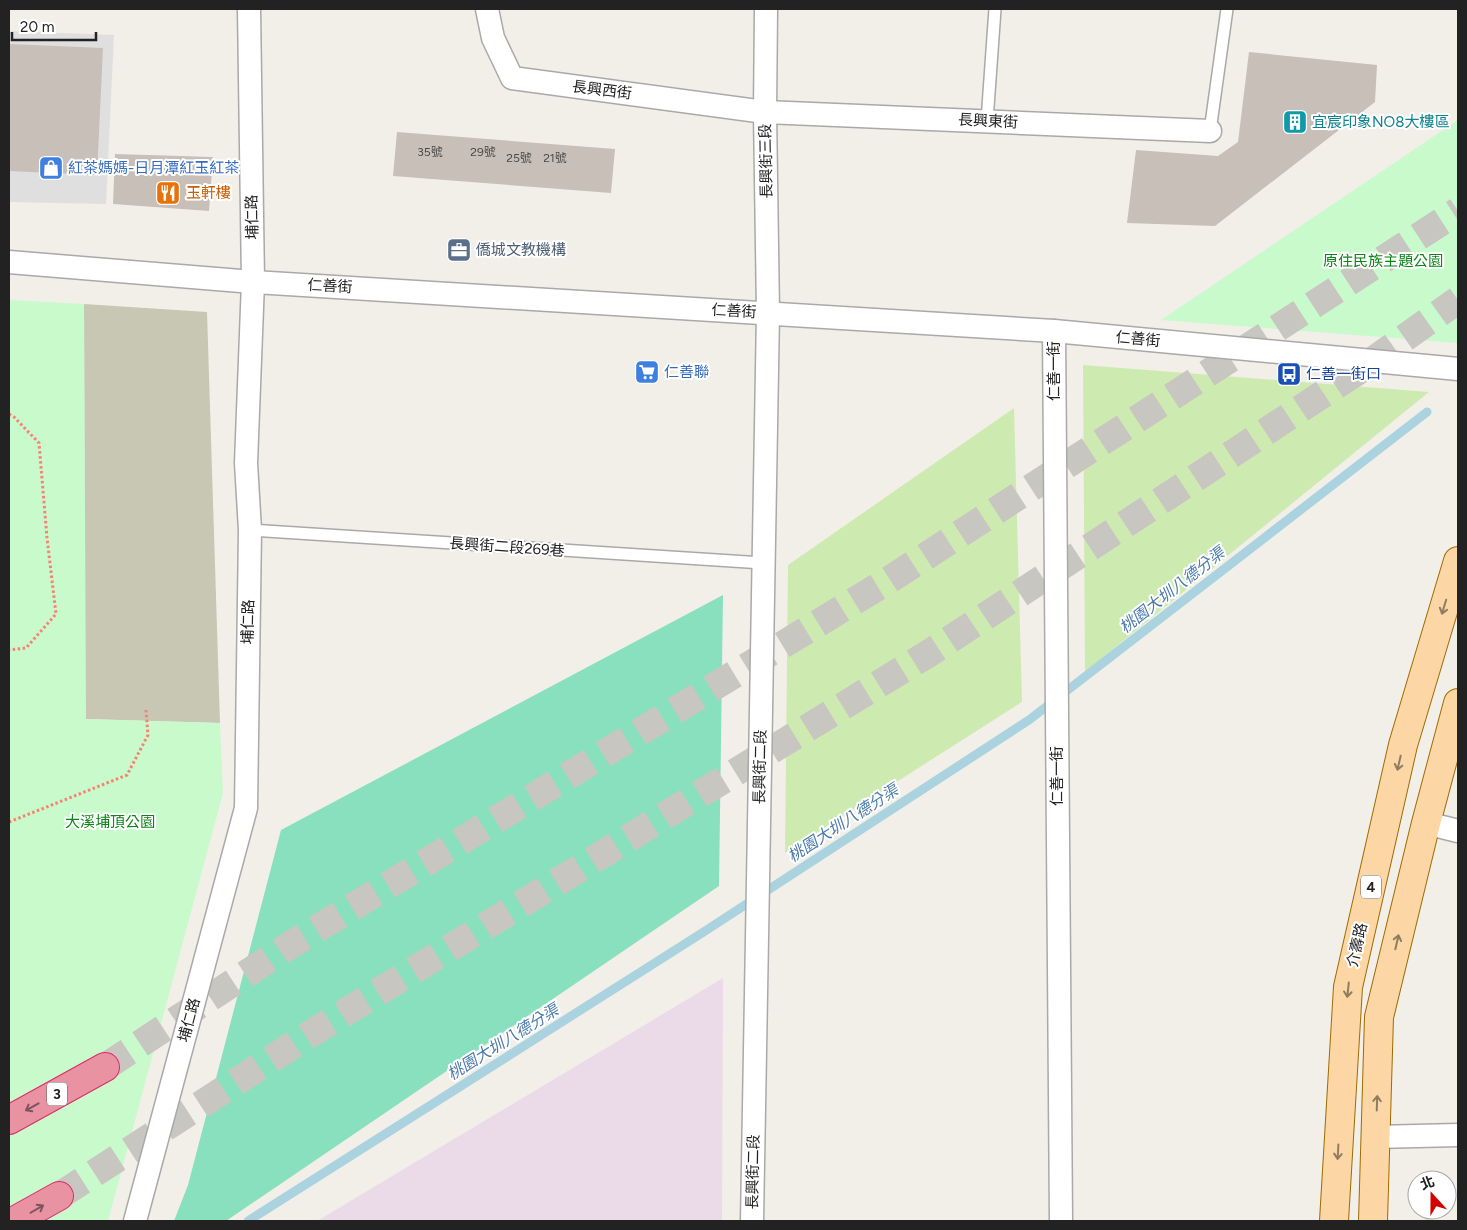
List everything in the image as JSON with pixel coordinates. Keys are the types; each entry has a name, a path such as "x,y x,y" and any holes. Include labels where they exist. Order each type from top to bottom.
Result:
{"highway":[{"name":"3","path":"9,1120 105,1067"},
{"path":"14,1221 59,1196"}],"main road":[{"name":"介壽路","path":"1334,1221 1348,986 1403,745 1458,561"},
{"path":"1373,1221 1380,1017 1426,823 1458,704"}],"street":[{"name":"埔仁路","path":"136,1221 246,808 250,530 246,463 253,282 249,9"},
{"name":"長興西街","path":"487,9 493,38 512,78 765,112"},
{"name":"長興街三段","path":"766,9 765,112 768,313"},
{"name":"長興東街","path":"765,112 1210,131"},
{"name":"仁善街","path":"9,262 253,282 1054,332 1458,369"},
{"name":"長興街二段","path":"752,1221 768,313"},
{"name":"仁善一街","path":"1054,332 1060,1221"},
{"path":"1426,823 1458,831"},
{"path":"1375,1137 1458,1135"}],"lane":[{"path":"987,121 994,9"},
{"path":"1210,131 1228,9"},
{"name":"長興街二段269巷","path":"250,530 763,563"}],"path":[{"path":"9,414 39,443 56,614 26,648 9,650"},
{"path":"9,822 127,775 148,735 146,710"}],"shaded area":[{"path":"9,31 114,35 106,204 9,202"},
{"path":"84,304 207,312 220,723 85,719"},
{"path":"723,978 722,1221 317,1221"}],"green space":[{"name":"原住民族主題公園","path":"1458,120 1458,343 1161,320"},
{"name":"大溪埔頂公園","path":"9,300 84,304 86,719 220,723 223,793 108,1221 9,1221"},
{"path":"1083,365 1429,392 1085,672"},
{"path":"1014,408 1022,702 785,853 788,565"},
{"path":"723,595 719,886 226,1221 174,1221 188,1185 281,830"}],"building":[{"path":"9,44 103,48 97,175 9,171"},
{"name":"宜宸印象NO8大樓區","path":"1249,52 1377,65 1375,102 1215,226 1127,223 1136,150 1218,156 1238,142"},
{"path":"397,132 615,149 611,193 393,176"},
{"path":"115,154 213,157 209,211 113,204"}],"waterway":[{"name":"桃園大圳八德分渠","path":"248,1221 702,933 1029,720 1427,412"}],"tunnel":[{"path":"105,1067 287,947 889,580 1458,211"},
{"path":"59,1196 315,1031 931,652 1358,371 1458,300"}],"place":[{"name":"宜宸印象NO8大樓區","path":"1295,122"},
{"name":"紅茶媽媽-日月潭紅玉紅茶","path":"51,168"},
{"name":"玉軒樓","path":"168,193"},
{"name":"僑城文教機構","path":"459,250"},
{"name":"仁善聯","path":"647,372"},
{"name":"仁善一街口","path":"1289,374"}]}
